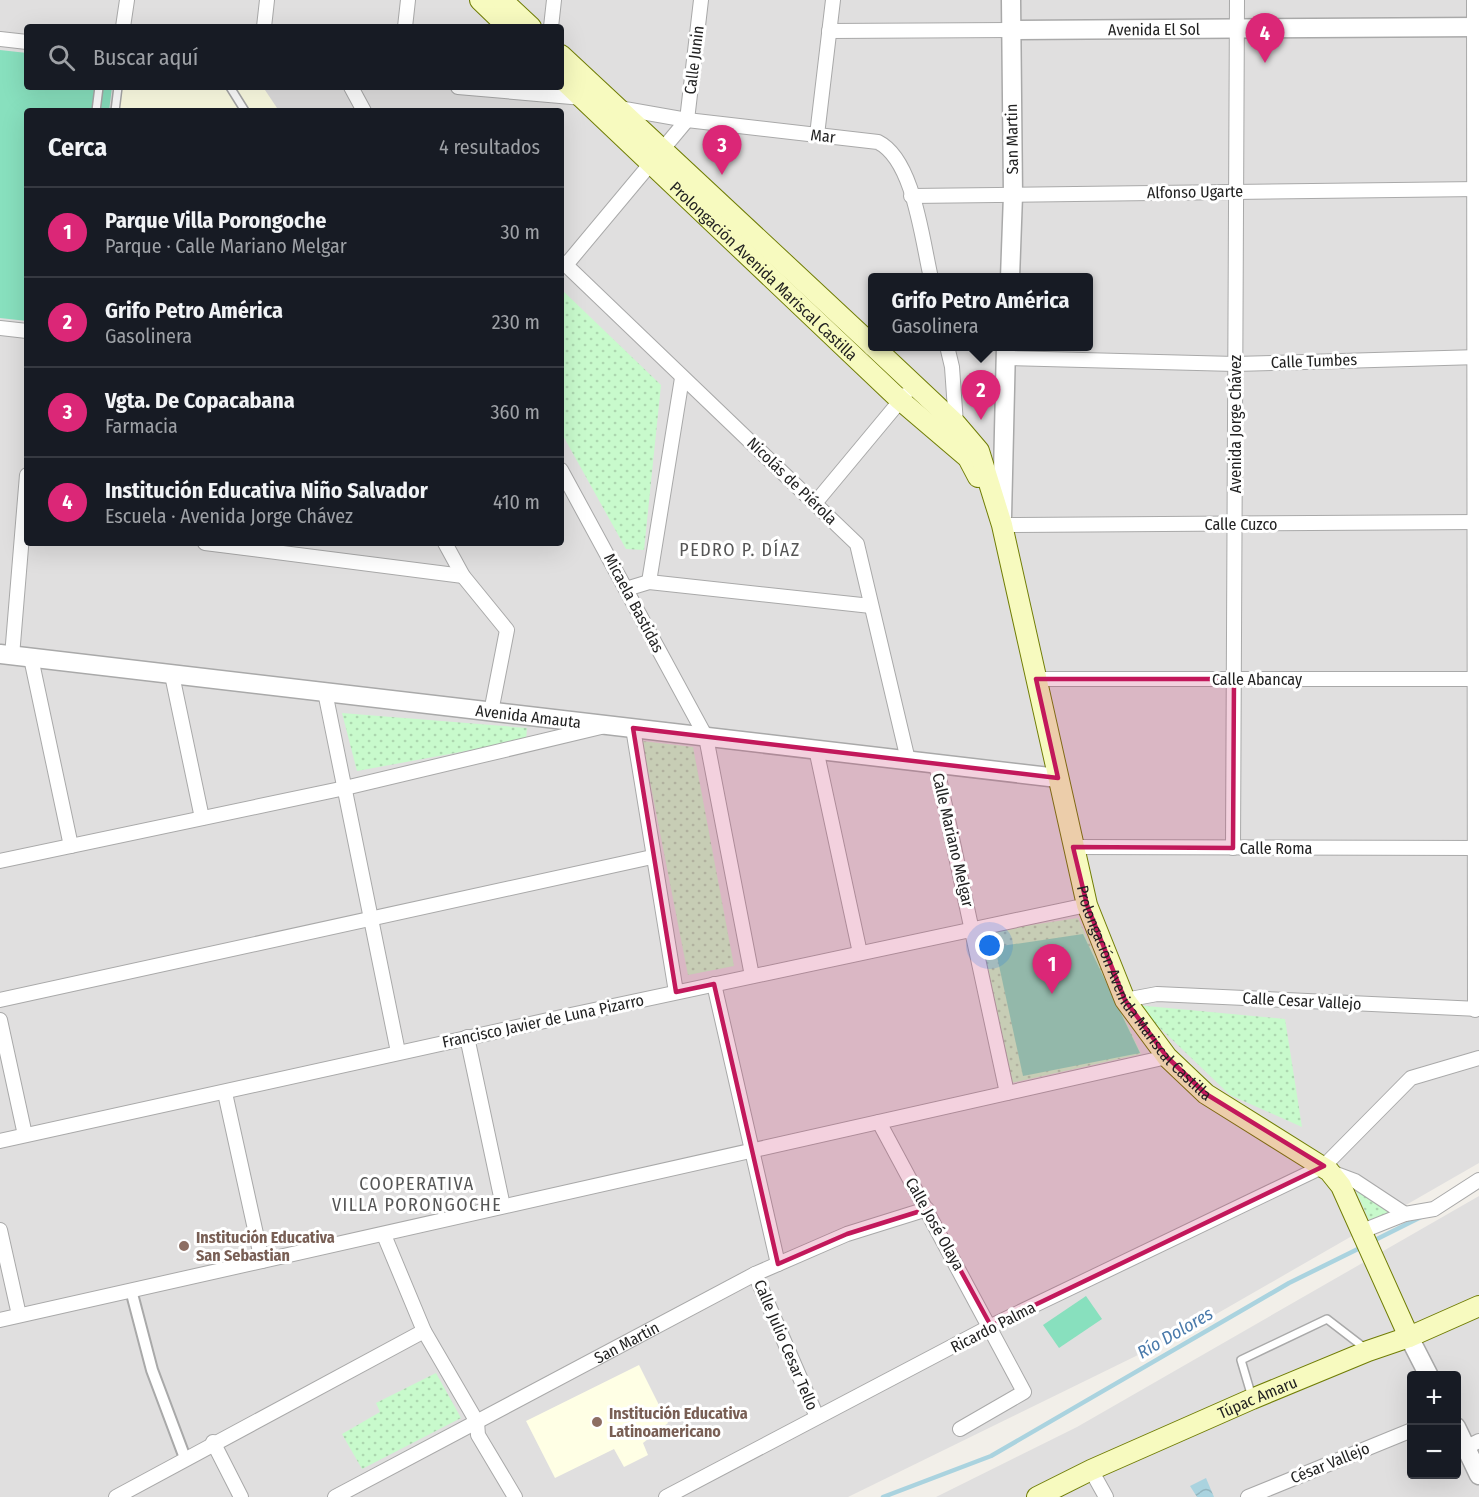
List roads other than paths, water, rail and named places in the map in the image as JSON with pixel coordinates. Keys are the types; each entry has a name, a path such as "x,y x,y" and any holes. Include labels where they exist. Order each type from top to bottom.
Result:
{"main road":[{"path":"480,0 505,24"},
{"path":"502,0 528,24"},
{"name":"Prolongación Avenida Mariscal Castilla","path":"564,58 619,108 657,157 900,400 968,458 1002,525"},
{"name":"Prolongación Avenida Mariscal Castilla","path":"564,81 582,98 657,157 868,342"},
{"name":"Prolongación Avenida Mariscal Castilla","path":"878,351 959,423 979,451 1002,525 1087,905 1125,1000 1167,1058 1206,1094 1326,1168 1341,1186 1409,1337"},
{"name":"Túpac Amaru","path":"1037,1497 1091,1470 1252,1399 1368,1351 1409,1337 1479,1306"}],"street":[{"path":"123,24 127,0"},
{"path":"264,24 267,0"},
{"path":"405,24 408,0"},
{"path":"551,24 554,0"},
{"name":"Calle Junin","path":"687,120 701,0"},
{"path":"817,135 832,0"},
{"name":"San Martin","path":"1010,273 1014,195 1011,0"},
{"name":"Avenida Jorge Chávez","path":"1233,848 1237,0"},
{"path":"1474,0 1477,27 1477,1009"},
{"name":"Avenida El Sol","path":"829,31 1477,27"},
{"path":"0,39 24,42"},
{"path":"353,90 362,108"},
{"path":"492,90 582,98 619,108"},
{"name":"Mar","path":"619,108 687,120 878,142 887,146 902,166 930,273"},
{"path":"564,262 687,120"},
{"name":"Alfonso Ugarte","path":"911,196 1236,190 1477,189"},
{"name":"Nicolás de Piérola","path":"564,264 682,378 816,502 857,544 908,760"},
{"path":"0,328 24,331"},
{"path":"948,351 959,423"},
{"path":"1002,525 1001,417 1006,352"},
{"name":"Calle Tumbes","path":"1006,352 1236,364 1477,357"},
{"path":"649,582 682,378"},
{"path":"816,502 914,385"},
{"name":"Micaela Bastidas","path":"564,475 706,737 752,976"},
{"name":"Calle Cuzco","path":"1002,525 1477,522"},
{"path":"6,655 24,527"},
{"path":"250,546 295,549 463,576"},
{"path":"447,546 463,576 507,630 491,712"},
{"path":"626,589 649,582 872,606"},
{"name":"Avenida Amauta","path":"6,655 1058,778"},
{"path":"31,658 71,846"},
{"path":"172,675 202,818"},
{"name":"Calle Abancay","path":"1036,679 1477,679"},
{"path":"325,692 398,1052"},
{"path":"0,861 345,788 608,726"},
{"path":"633,728 652,857 676,993"},
{"path":"816,749 860,953"},
{"name":"Calle Mariano Melgar","path":"936,764 1007,1093"},
{"name":"Calle Roma","path":"1073,847 1477,848"},
{"path":"0,1000 652,857"},
{"name":"Francisco Javier de Luna Pizarro","path":"0,1141 225,1093 467,1037 1087,905"},
{"path":"714,984 778,1264"},
{"name":"Calle Cesar Vallejo","path":"1125,1000 1157,994 1477,1009"},
{"path":"0,1020 25,1136"},
{"path":"467,1037 503,1206"},
{"path":"0,1320 1167,1058"},
{"name":"Ricardo Palma","path":"666,1497 991,1326 1326,1168 1411,1078 1479,1058"},
{"path":"225,1093 262,1261"},
{"name":"Calle José Olaya","path":"879,1122 991,1326 1024,1392 960,1429"},
{"path":"1326,1168 1355,1181 1405,1214"},
{"path":"1362,1236 1405,1214 1434,1209 1479,1180"},
{"name":"San Martin","path":"335,1497 755,1274 847,1234 927,1209"},
{"path":"0,1230 19,1316"},
{"path":"384,1235 424,1332 477,1422 478,1435 515,1497"},
{"name":"Calle Julio Cesar Tello","path":"755,1274 817,1417"},
{"path":"131,1290 152,1370 185,1458"},
{"path":"116,1497 213,1442 424,1332"},
{"name":"Prolongación Avenida Mariscal Castilla","path":"1409,1337 1426,1371"},
{"name":"César Vallejo","path":"1248,1497 1407,1432"},
{"path":"1461,1432 1473,1444 1479,1475"},
{"path":"213,1442 241,1497"},
{"path":"1091,1470 1106,1497"}],"lane":[{"path":"96,108 99,90"},
{"path":"115,108 118,90"},
{"path":"232,90 243,108"},
{"path":"1252,1399 1241,1360 1327,1319 1368,1351"}],"water":[{"path":"1206,1478 1214,1497 1197,1497 1190,1486"}],"waterway":[{"name":"Río Dolores","path":"1371,1242 1423,1216"},
{"name":"Río Dolores","path":"883,1497 991,1456 1289,1283 1364,1246"}],"place":[{"name":"Institución Educativa Niño Salvador","path":"1265,63"},
{"name":"Vgta. De Copacabana","path":"722,175"},
{"name":"Grifo Petro América","path":"981,420"},
{"name":"Parque Villa Porongoche","path":"1052,994"},
{"name":"Institución Educativa San Sebastian","path":"184,1246"},
{"name":"Institución Educativa Latinoamericano","path":"597,1422"}],"district":[{"name":"PEDRO P. DÍAZ","path":"740,550"},
{"name":"COOPERATIVA VILLA PORONGOCHE","path":"417,1194"}]}
